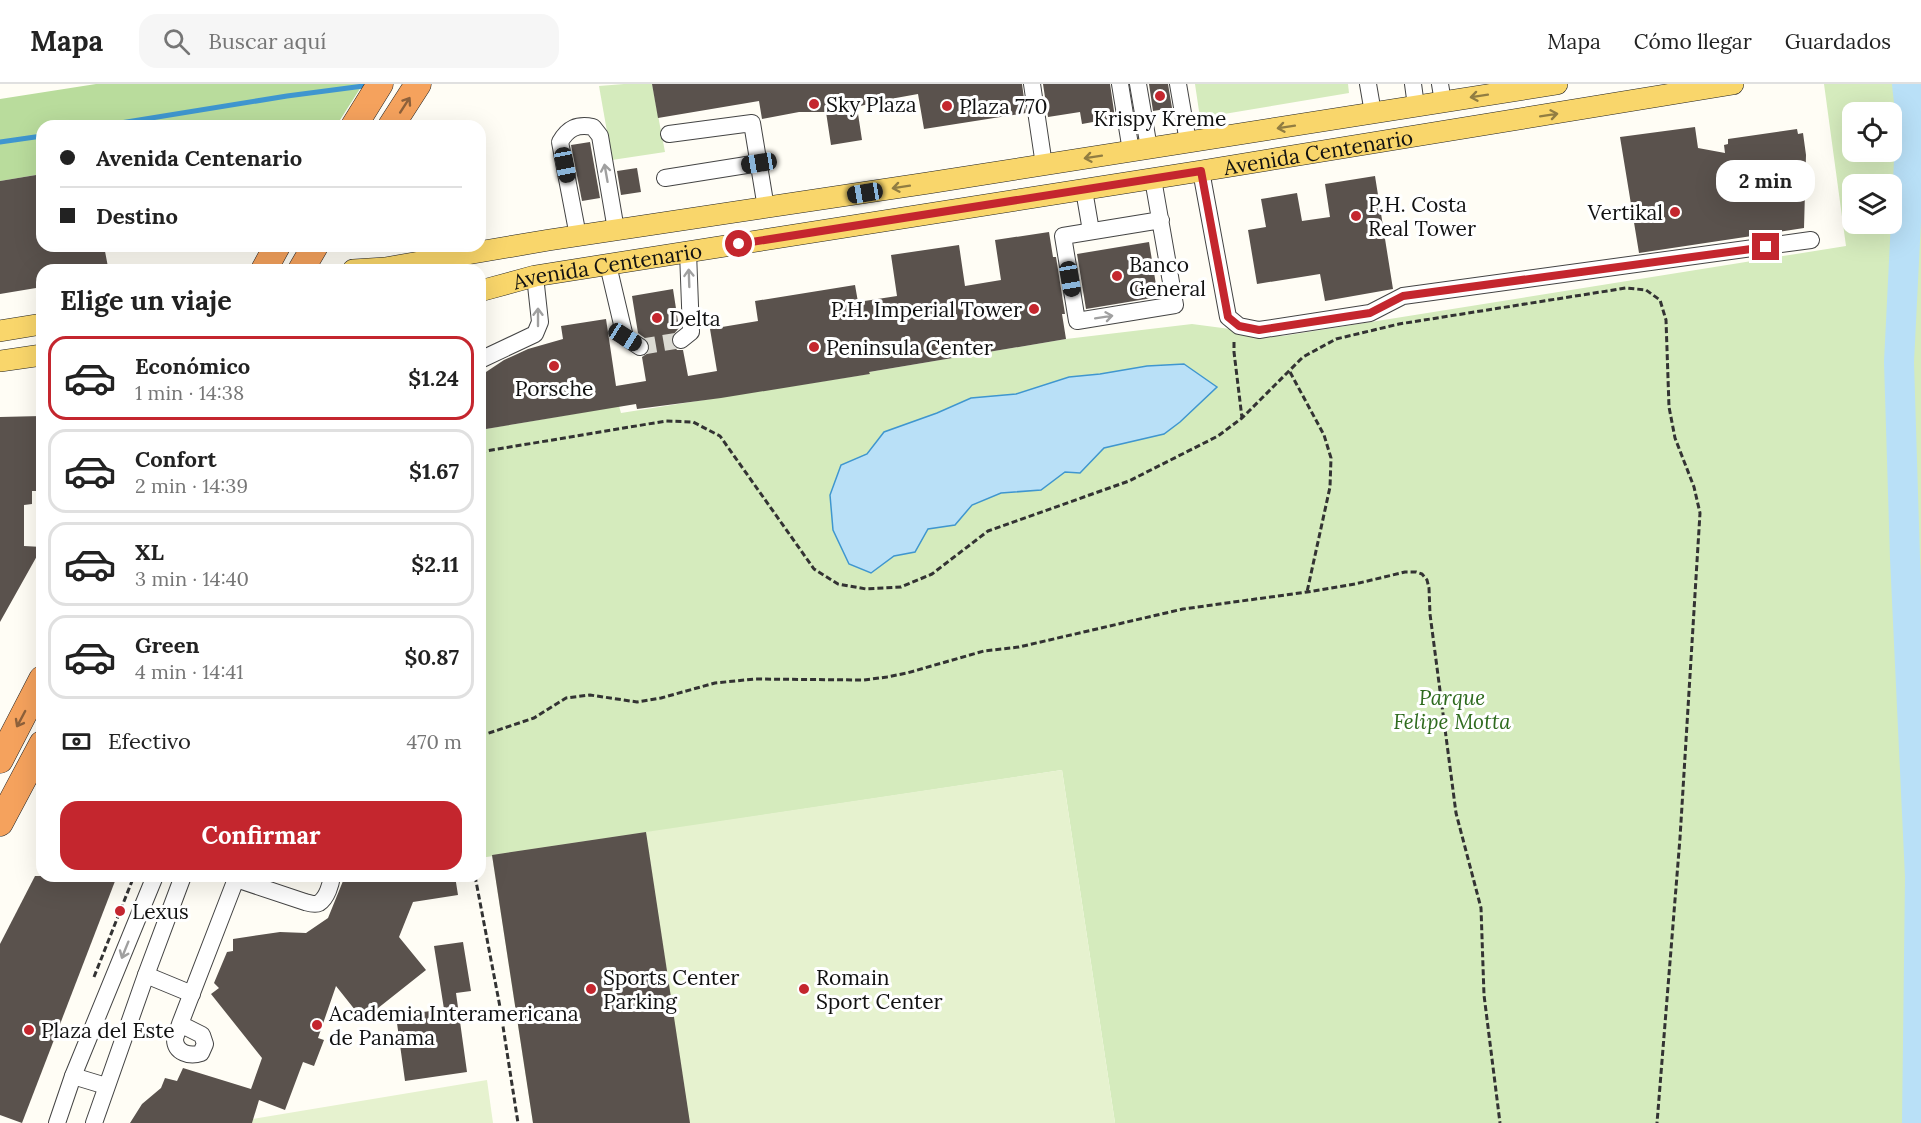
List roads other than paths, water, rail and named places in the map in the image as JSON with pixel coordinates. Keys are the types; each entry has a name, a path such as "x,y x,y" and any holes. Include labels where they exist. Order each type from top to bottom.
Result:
{"highway":[{"path":"358,120 380,84"},
{"path":"395,120 418,84"},
{"path":"0,760 36,691"},
{"path":"0,823 36,755"}],"main road":[{"name":"Avenida Centenario","path":"486,252 1416,106 1441,93 1557,84"},
{"name":"Avenida Centenario","path":"486,289 528,278 648,258 1153,179 1733,84"},
{"path":"1193,141 1201,171"},
{"path":"770,208 778,238"},
{"path":"644,226 648,258"},
{"name":"Avenida Centenario","path":"415,264 485,252"},
{"path":"486,300 528,278"},
{"path":"0,330 34,325 36,346"},
{"path":"0,361 36,356"}],"street":[{"path":"1032,84 1044,165"},
{"path":"1120,84 1140,150"},
{"path":"1138,84 1140,150"},
{"path":"1178,84 1193,141"},
{"path":"1368,84 1373,113"},
{"path":"1413,84 1416,106"},
{"path":"669,134 752,123 770,208"},
{"path":"578,236 560,142 567,130 582,125 593,127 600,136 616,230"},
{"path":"665,178 759,163"},
{"path":"1201,171 1228,317 1239,326 1259,330 1370,313 1403,296 1811,240"},
{"path":"1153,179 1161,220 1175,305 1077,321 1063,236 1161,220"},
{"path":"1084,190 1091,231"},
{"path":"681,340 691,332 688,252"},
{"path":"608,265 625,337 640,347"},
{"path":"486,357 535,334 540,322 528,278"},
{"path":"57,1123 73,1076 153,882"},
{"path":"94,1123 181,882"},
{"path":"180,1024 233,882"},
{"path":"249,882 316,904 326,896 331,882"},
{"path":"146,975 192,994"},
{"path":"73,1076 106,1086"}],"water":[{"path":"1184,364 1217,387 1164,434 1104,448 1080,473 1065,472 1041,490 1001,493 972,505 955,525 928,529 915,552 894,556 871,573 849,564 833,530 830,495 841,465 867,454 884,432 971,398 1016,394 1069,377 1147,366"}],"waterway":[{"path":"1907,84 1911,120 1899,362 1905,558 1920,877 1917,1123"},
{"path":"139,120 371,85"},
{"path":"0,142 36,137"}],"tunnel":[{"path":"640,347 681,340"}],"place":[{"name":"Krispy Kreme","path":"1160,96"},
{"name":"Sky Plaza","path":"814,104"},
{"name":"Plaza 770","path":"947,106"},
{"name":"Vertikal","path":"1675,212"},
{"name":"P.H. Costa Real Tower","path":"1356,216"},
{"name":"Banco General","path":"1117,276"},
{"name":"P.H. Imperial Tower","path":"1034,309"},
{"name":"Delta","path":"657,318"},
{"name":"Peninsula Center","path":"814,347"},
{"name":"Porsche","path":"554,366"},
{"name":"Lexus","path":"120,911"},
{"name":"Sports Center Parking","path":"591,989"},
{"name":"Romain Sport Center","path":"804,989"},
{"name":"Academia Interamericana de Panama","path":"317,1025"},
{"name":"Plaza del Este","path":"29,1030"}],"park label":[{"name":"Parque Felipe Motta","path":"1452,709"}]}
